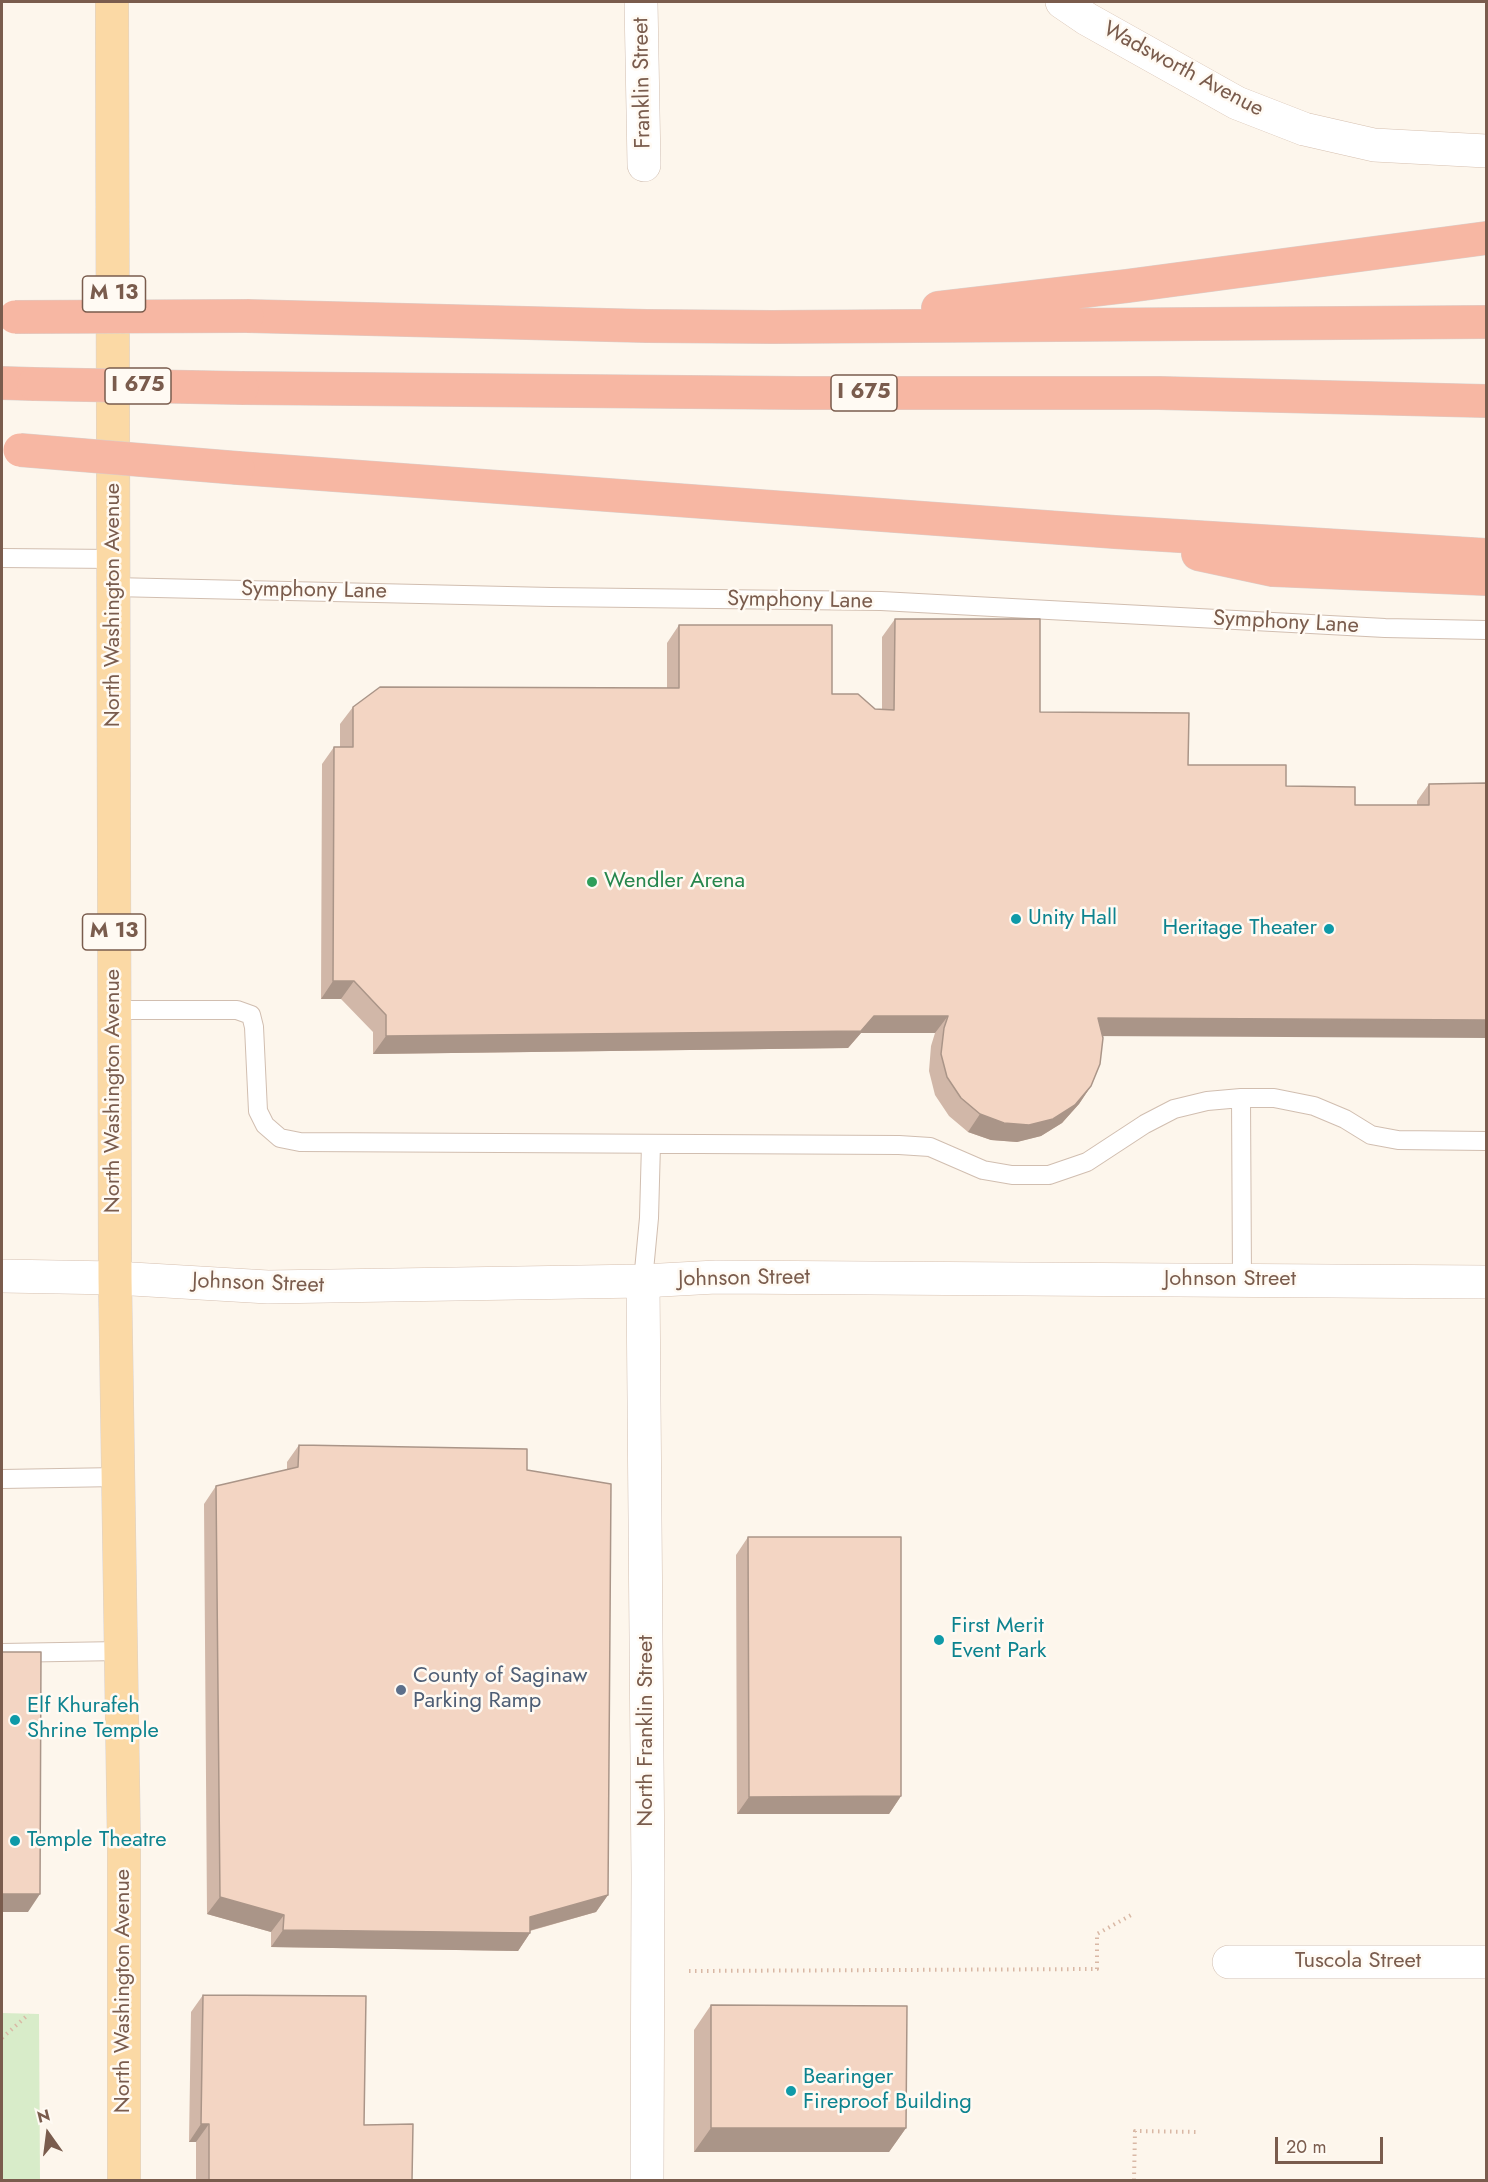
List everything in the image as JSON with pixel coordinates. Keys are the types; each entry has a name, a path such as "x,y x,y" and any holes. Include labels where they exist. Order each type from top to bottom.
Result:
{"highway":[{"path":"773,327 1127,286 1486,238"},
{"path":"2,317 247,316 773,327 1486,322"},
{"name":"I 675","path":"2,383 242,388 799,393 1159,393 1486,401"},
{"path":"2,449 1115,532 1486,555"},
{"path":"1115,532 1202,555 1273,570 1486,579"}],"main road":[{"name":"North Washington Avenue","path":"112,2 115,1278 124,1846 124,2181"}],"street":[{"name":"Franklin Street","path":"641,2 644,165"},
{"name":"Wadsworth Avenue","path":"1062,2 1087,19 1237,104 1304,129 1374,145 1486,151"},
{"name":"Johnson Street","path":"2,1276 115,1278 268,1287 643,1281 716,1277 1486,1282"},
{"name":"North Franklin Street","path":"643,1281 648,1875 647,2181"},
{"name":"Tuscola Street","path":"1229,1962 1486,1962"}],"lane":[{"name":"Symphony Lane","path":"2,558 114,573 551,597 881,602 1385,628 1486,630"},
{"path":"114,1010 237,1010 251,1015 254,1027 258,1111 265,1125 280,1138 300,1142 888,1145 930,1147 983,1170 1012,1176 1049,1175 1087,1162 1145,1124 1174,1109 1207,1101 1241,1098 1274,1098 1314,1106 1346,1119 1371,1135 1398,1140 1486,1141"},
{"path":"1241,1098 1242,1280"},
{"path":"643,1281 650,1218 651,1144"},
{"path":"2,1479 118,1477"},
{"path":"2,1653 120,1651"}],"path":[{"path":"689,1971 1097,1970 1097,1934 1133,1914"},
{"path":"2,2037 28,2014"},
{"path":"1134,2181 1136,2132 1200,2132"}],"green space":[{"path":"2,2013 39,2014 40,2180 2,2180"}],"building":[{"path":"895,619 1040,619 1040,712 1189,713 1188,765 1286,765 1286,786 1355,787 1355,805 1429,805 1429,784 1486,783 1486,1020 1098,1018 1103,1038 1100,1064 1091,1086 1075,1105 1053,1119 1029,1125 1004,1123 980,1114 961,1098 947,1077 941,1054 948,1016 874,1016 861,1031 386,1036 386,1015 354,981 333,981 334,747 353,747 353,707 380,687 679,688 679,625 832,625 832,694 858,694 875,709 894,710"},
{"name":"County of Saginaw Parking Ramp","path":"299,1445 527,1449 527,1470 611,1484 608,1895 530,1917 530,1933 283,1930 284,1915 220,1897 216,1486 298,1467"},
{"path":"748,1537 901,1537 901,1796 749,1797"},
{"path":"2,1652 41,1652 40,1894 2,1894"},
{"path":"203,1995 366,1996 364,2125 413,2124 412,2181 209,2181 209,2124 201,2124"},
{"name":"Bearinger Fireproof Building","path":"711,2005 907,2006 906,2128 711,2128"}],"place":[{"name":"Wendler Arena","path":"592,882"},
{"name":"Unity Hall","path":"1016,919"},
{"name":"Heritage Theater","path":"1329,929"},
{"name":"First Merit Event Park","path":"939,1640"},
{"name":"County of Saginaw Parking Ramp","path":"401,1690"},
{"name":"Elf Khurafeh Shrine Temple","path":"15,1720"},
{"name":"Temple Theatre","path":"15,1841"},
{"name":"Bearinger Fireproof Building","path":"791,2091"}]}
